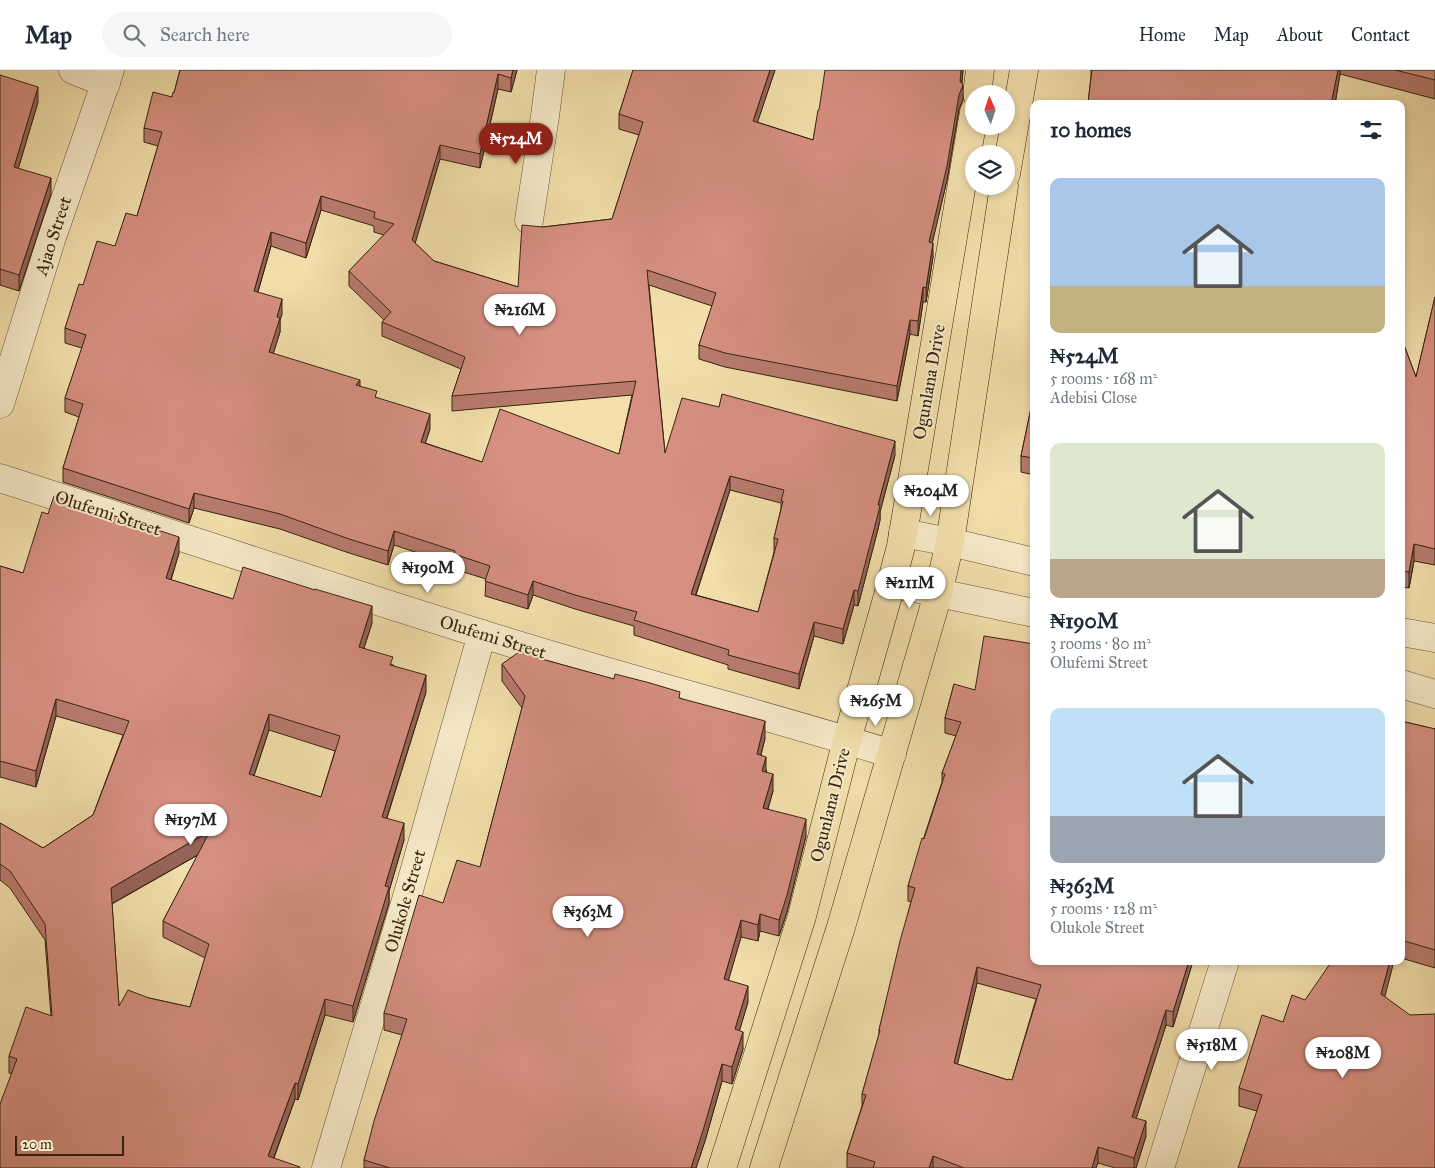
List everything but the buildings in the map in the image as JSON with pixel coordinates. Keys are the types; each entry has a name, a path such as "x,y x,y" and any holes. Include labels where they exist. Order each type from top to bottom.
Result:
{"main road":[{"path":"978,85 980,70"},
{"path":"1011,145 1024,70"},
{"name":"Ogunlana Drive","path":"722,1168 802,916 847,740 891,583 903,533 970,135"},
{"path":"764,1168 841,928 938,594 950,542 1003,195"}],"street":[{"path":"73,70 108,76"},
{"path":"529,220 551,70"},
{"name":"Ajao Street","path":"0,404 51,240 108,76"},
{"name":"Olufemi Street","path":"0,478 482,634 659,688 892,754"},
{"path":"903,533 1030,561"},
{"path":"891,583 1030,612"},
{"path":"1405,633 1435,638"},
{"name":"Olukole Street","path":"326,1168 406,900 482,634"},
{"path":"1405,685 1435,694"},
{"path":"1160,1168 1224,965"}]}
